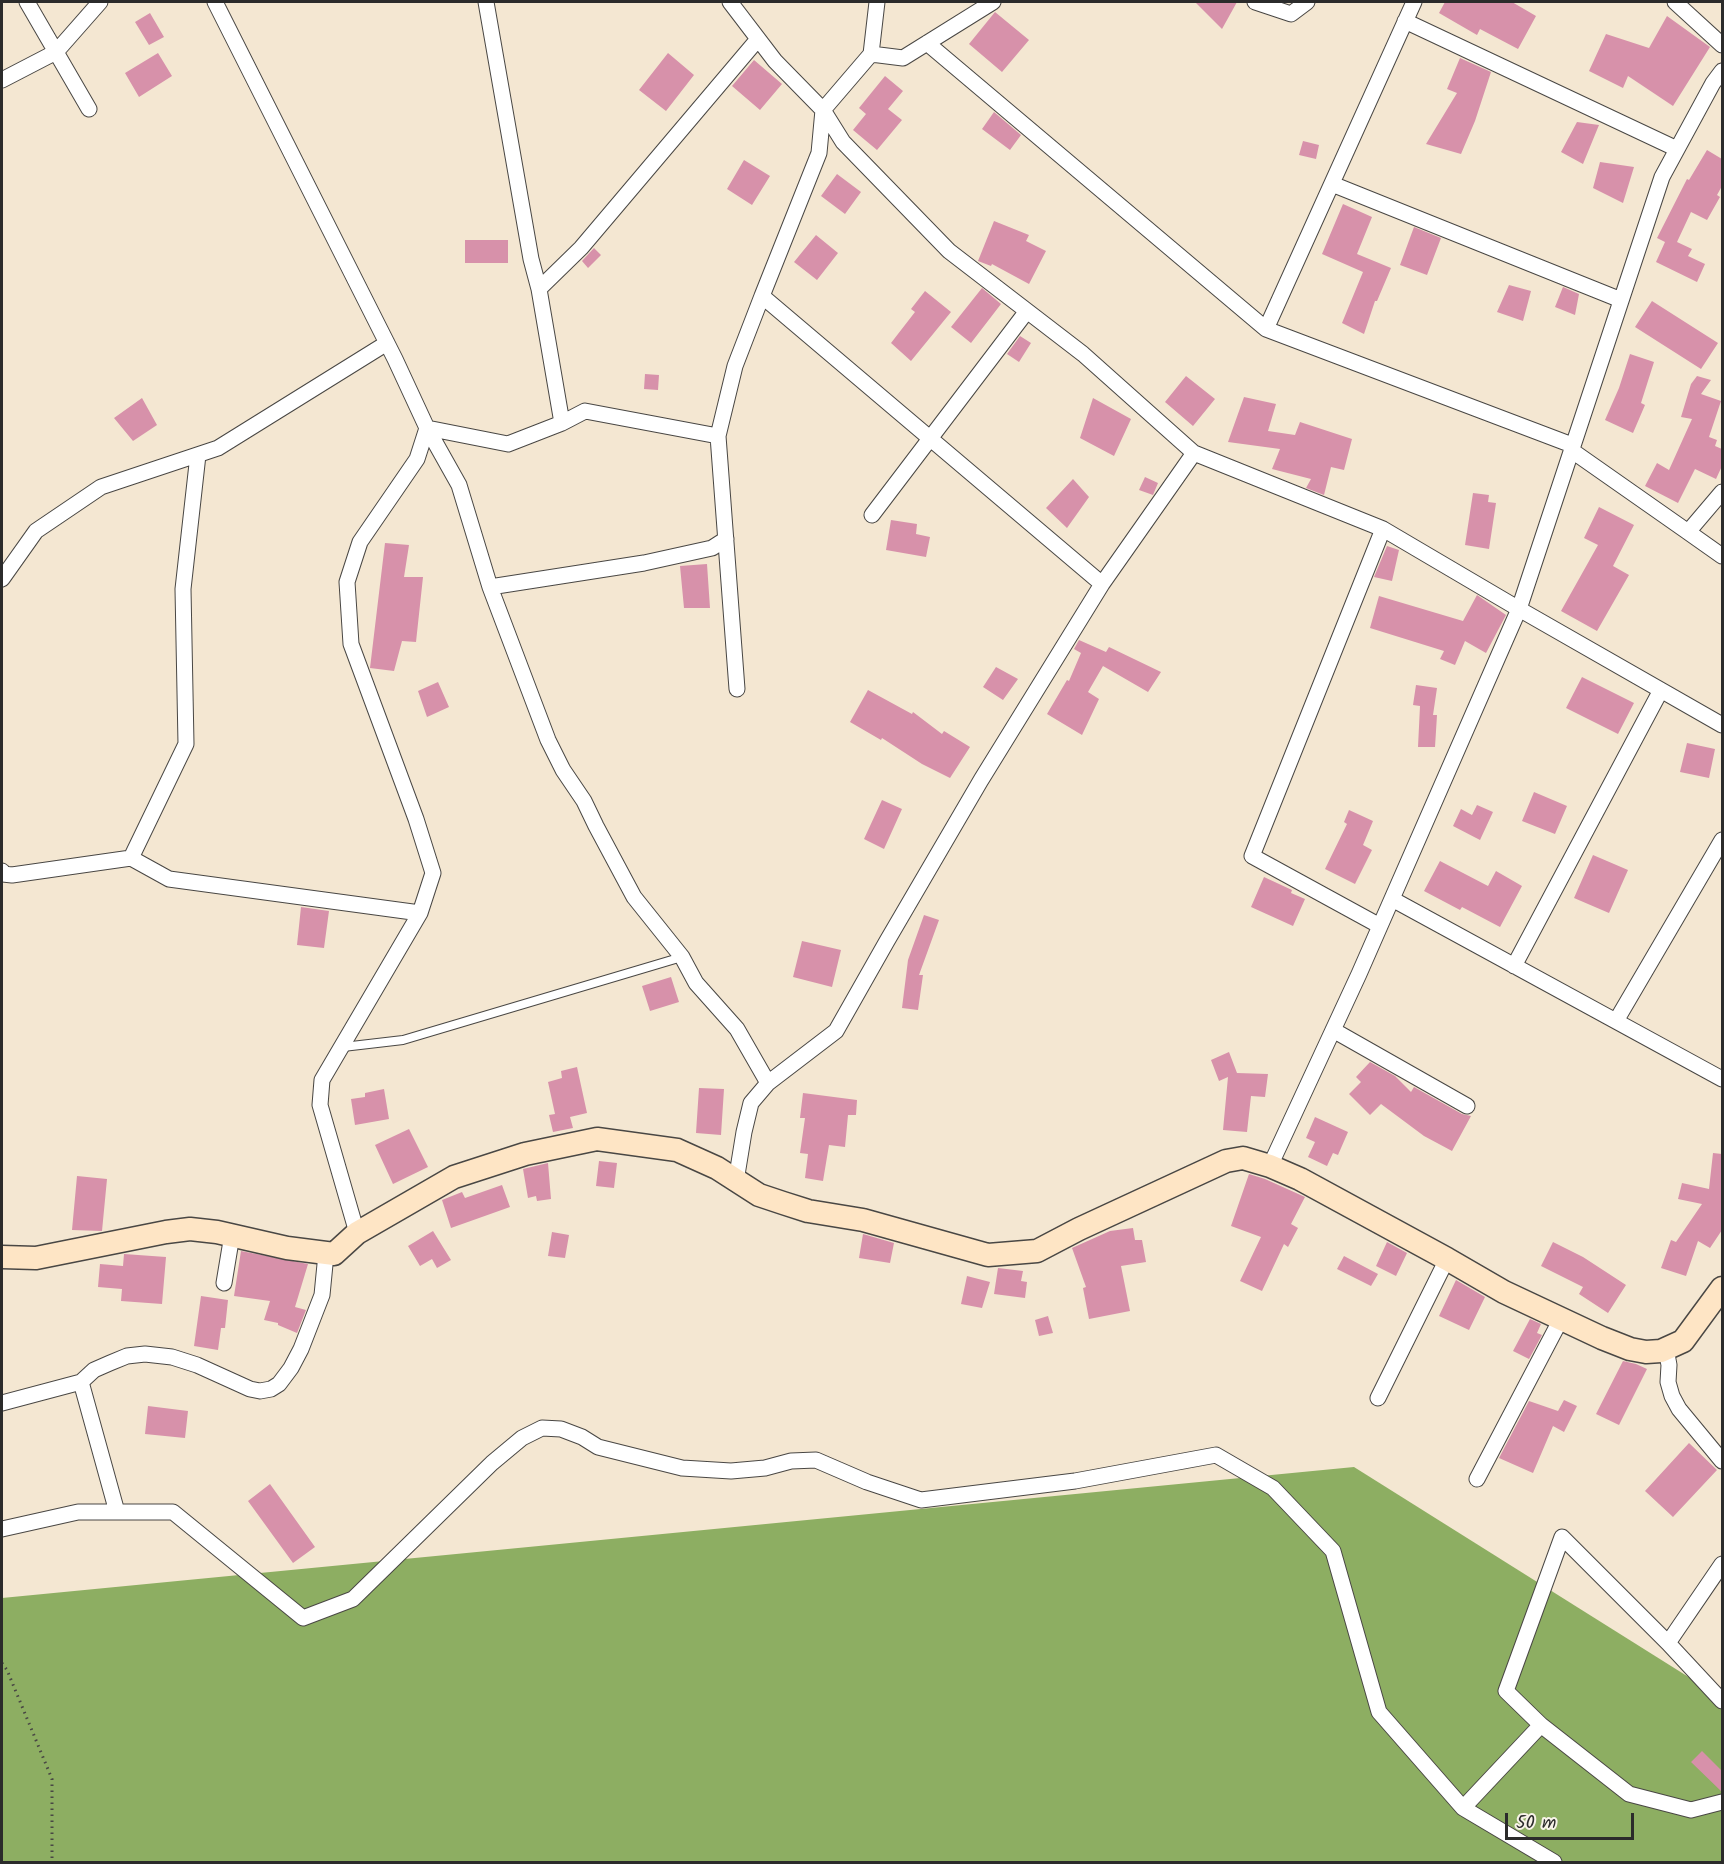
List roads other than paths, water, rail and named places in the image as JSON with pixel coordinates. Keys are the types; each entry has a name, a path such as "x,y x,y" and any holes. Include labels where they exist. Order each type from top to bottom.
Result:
{"street":[{"path":"27,2 89,109"},
{"path":"2,80 56,52 100,2"},
{"path":"215,2 387,343 427,428 459,485 490,587 548,740 563,770 584,801 634,897 682,957 696,983 737,1029 768,1083"},
{"path":"486,2 562,423"},
{"path":"730,2 775,61 824,110 843,142 949,251 1083,354 1194,453 1383,529 1722,725"},
{"path":"737,689 718,436 735,366 819,153 824,110 871,54 878,2"},
{"path":"871,54 903,58 993,2"},
{"path":"1255,2 1291,14 1307,2"},
{"path":"1266,329 1414,2"},
{"path":"1674,2 1722,45"},
{"path":"1405,21 1677,149"},
{"path":"539,289 581,248 758,39"},
{"path":"927,43 1266,329 1571,448 1722,556"},
{"path":"1270,1166 1380,926 1519,609 1662,177 1713,82 1722,71"},
{"path":"1332,184 1621,300"},
{"path":"762,296 1102,584"},
{"path":"872,515 1027,311"},
{"path":"2,579 36,531 100,487 218,448 387,343"},
{"path":"427,428 508,444 562,423 585,411 718,436"},
{"path":"357,1233 320,1105 322,1080 420,914 433,873 417,819 351,644 347,582 360,542 417,459 427,428"},
{"path":"736,1181 751,1103 768,1083 836,1031 981,780 1102,584 1194,453"},
{"path":"131,858 186,744 183,589 198,455"},
{"path":"1689,532 1722,492"},
{"path":"1380,926 1252,856 1383,529"},
{"path":"490,587 644,563 712,548 726,539"},
{"path":"1514,966 1661,690"},
{"path":"1616,1021 1722,840"},
{"path":"2,871 3,874 12,874 131,858 169,879 420,914"},
{"path":"1392,899 1722,1079"},
{"path":"1333,1030 1467,1106"},
{"path":"2,1257 36,1258 190,1229 232,1235 287,1248 334,1254 357,1233 454,1177 525,1154 597,1139 677,1150 717,1168 759,1195 808,1211 863,1220 988,1255 1037,1251 1079,1229 1226,1161 1243,1158 1270,1166 1329,1194 1504,1292 1630,1349 1646,1352 1661,1351 1683,1341 1722,1288"},
{"path":"224,1283 232,1235"},
{"path":"2,1403 81,1382 94,1370 110,1363 127,1356 145,1354 172,1357 197,1365 250,1389 260,1391 271,1389 285,1376 301,1349 322,1295 326,1254"},
{"path":"1378,1398 1447,1259"},
{"path":"1477,1479 1561,1319"},
{"path":"1666,1349 1669,1365 1668,1382 1672,1396 1679,1409 1722,1461"},
{"path":"81,1382 117,1512"},
{"path":"2,1528 78,1512 173,1512 303,1618 353,1599 492,1463 522,1438 542,1428 561,1429 582,1437 598,1447 691,1469 731,1471 765,1468 791,1461 816,1460 867,1482 921,1500 1075,1481 1216,1455 1274,1488 1333,1551 1379,1712 1463,1808 1554,1863"},
{"path":"1722,1701 1668,1643 1562,1537 1506,1691 1540,1725 1629,1794 1691,1810 1722,1802"},
{"path":"1668,1643 1722,1564"},
{"path":"1463,1808 1540,1725"}],"lane":[{"path":"341,1048 403,1040 682,957"}]}
